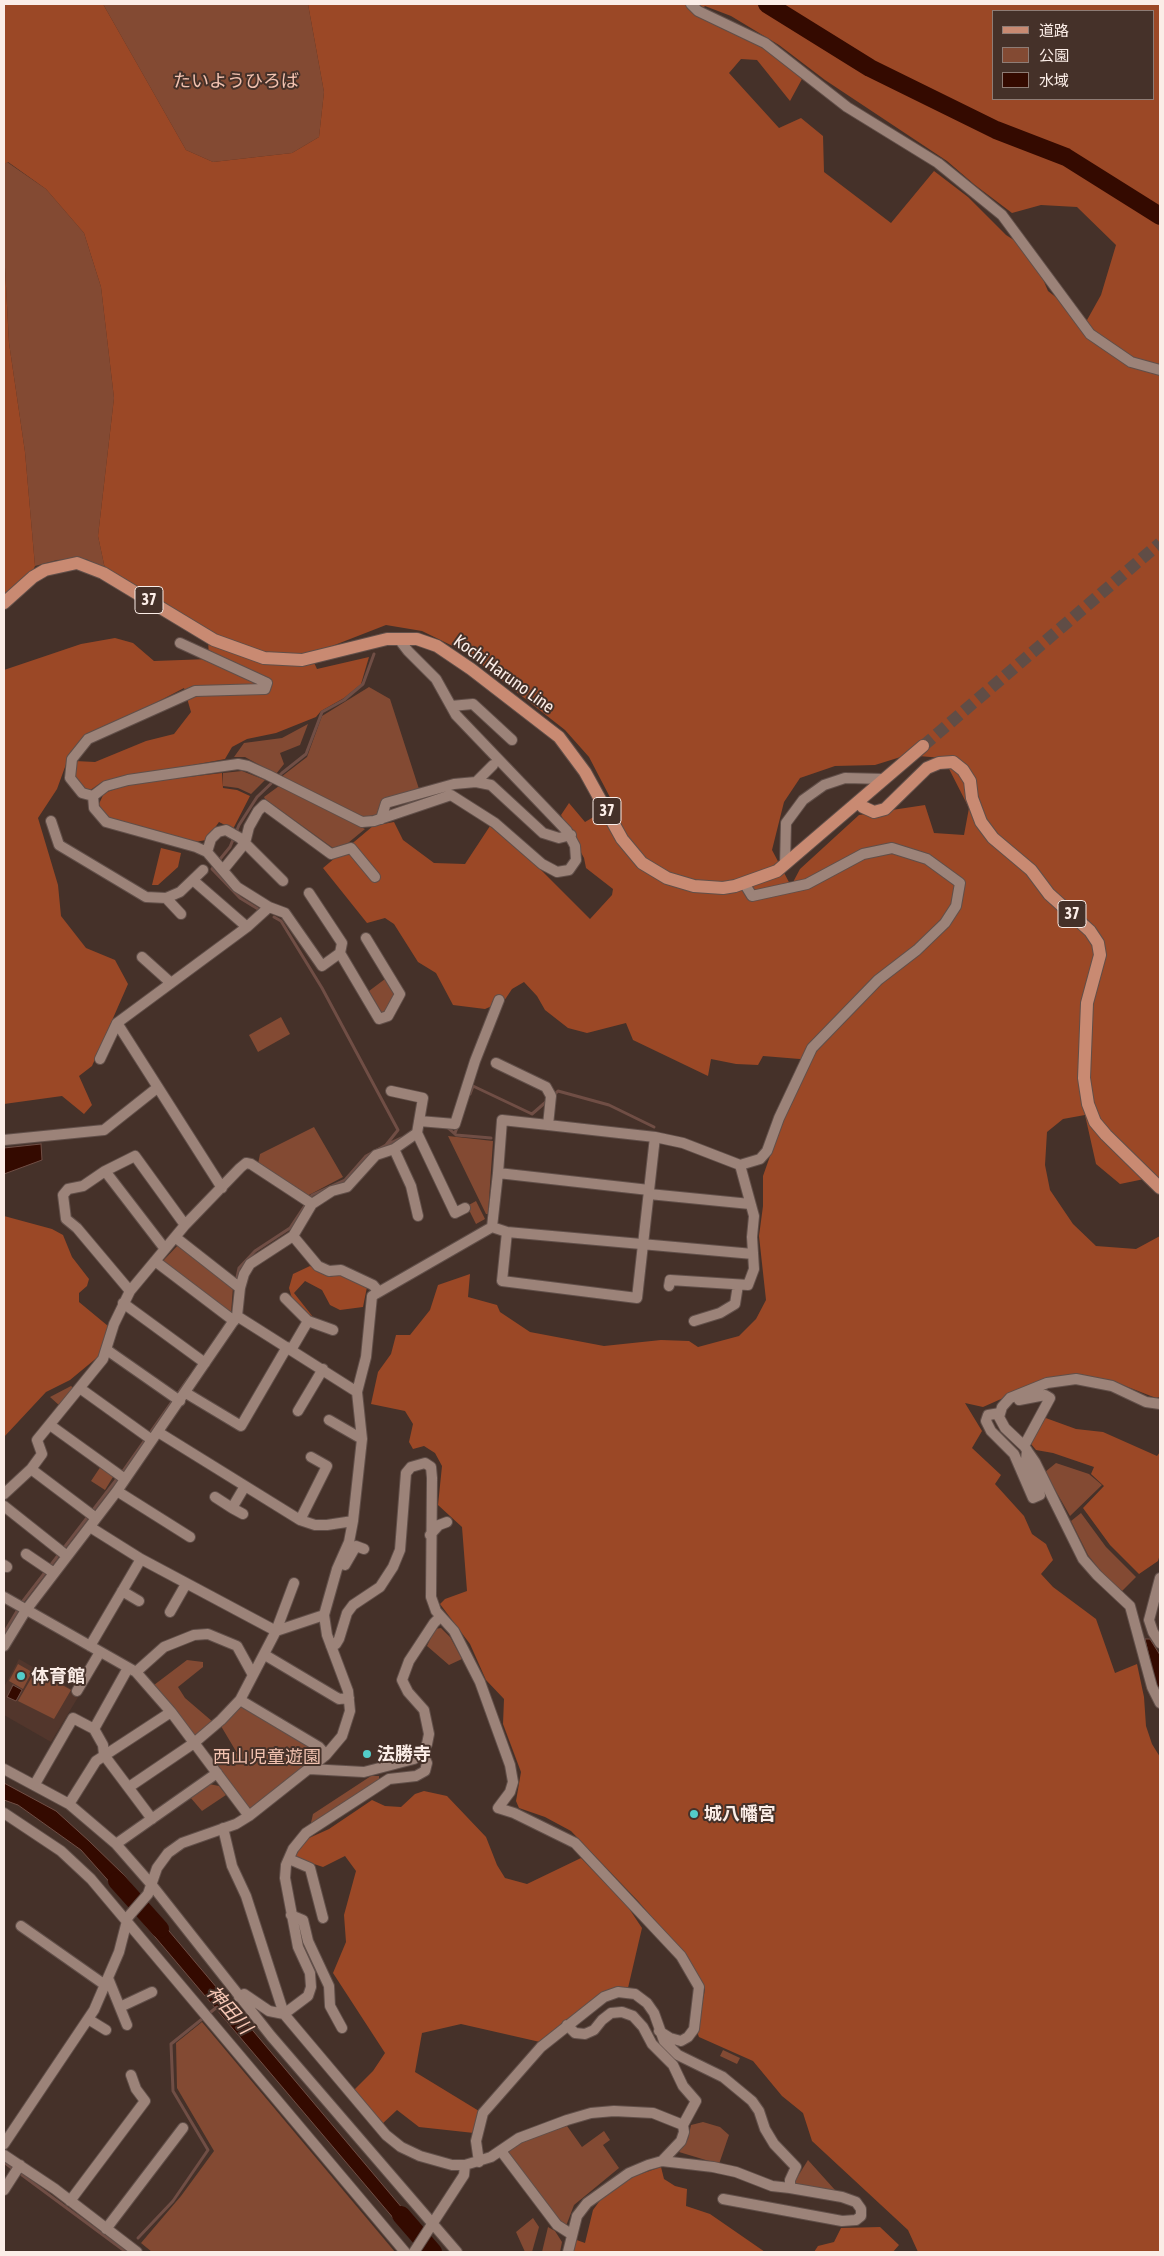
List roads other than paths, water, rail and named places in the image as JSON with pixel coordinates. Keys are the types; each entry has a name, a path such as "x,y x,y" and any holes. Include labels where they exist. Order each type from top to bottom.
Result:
{"main road":[{"name":"Kochi Haruno Line","path":"4,603 33,577 45,570 77,563 103,573 214,640 264,658 302,660 354,646 398,638 417,639 437,646 478,674 559,737 585,772 622,839 642,863 682,884 722,888 763,878 785,865 923,746"},
{"name":"37","path":"859,802 863,807 874,812 885,810 926,768 939,762 953,762 963,770 970,781 972,798 981,822 993,838 1031,870 1048,894 1090,931 1098,943 1100,955 1087,1003 1084,1078 1088,1104 1095,1122 1106,1135 1160,1188"}],"street":[{"path":"691,4 698,11 765,43 847,107 938,163 1002,215 1090,334 1130,362 1160,370"},
{"path":"93,796 106,786 128,780 238,764 248,766 268,775 362,822 382,818 451,795 496,823 542,864 557,872 569,870 576,860 575,846 571,835 456,715 436,679 408,651 398,638"},
{"path":"93,796 82,793 70,778 72,759 88,739 195,691 265,689 268,683 180,643"},
{"path":"451,706 473,704 512,740"},
{"path":"476,782 492,765"},
{"path":"785,865 786,823 803,800 824,785 845,778 885,779"},
{"path":"382,818 386,803 454,784 476,782 491,785 543,833 559,838 571,835"},
{"path":"93,796 94,808 106,822 196,846 207,852 237,887 269,907 285,913 322,966 340,953"},
{"path":"223,870 243,841 258,811 264,805 332,854 351,848 375,878"},
{"path":"51,820 59,845 146,897 166,898 180,892 194,881 203,870"},
{"path":"207,852 212,839 218,832 226,830 243,841 283,881"},
{"path":"492,1227 502,1120 655,1137 683,1143 740,1165 760,1159 767,1151 779,1118 812,1048 878,980 917,950 945,923 956,906 960,883 927,859 892,848 863,854 807,884 752,896 744,883"},
{"path":"194,881 247,927"},
{"path":"309,894 342,943 340,953 379,1019 388,1016 400,994 366,938"},
{"path":"166,898 181,914"},
{"path":"100,1059 118,1023 247,927 269,907"},
{"path":"142,957 171,983"},
{"path":"419,1121 455,1124 499,1000"},
{"path":"118,1023 157,1088 222,1188"},
{"path":"496,1063 546,1087 551,1096 548,1125"},
{"path":"4,1140 104,1130 157,1088"},
{"path":"4,1646 22,1607 68,1556 117,1491 183,1397 232,1317 236,1285 255,1259 293,1236 312,1204 332,1191 346,1187 376,1156 394,1149 416,1133 423,1098 391,1091"},
{"path":"416,1133 455,1213 465,1208"},
{"path":"507,1232 502,1281 637,1298 655,1137"},
{"path":"394,1149 411,1186 418,1216"},
{"path":"130,1291 77,1228 66,1219 63,1195 68,1189 83,1186 105,1171 135,1156 185,1225"},
{"path":"4,1494 31,1469 42,1454 37,1440 81,1389 103,1359 114,1324 130,1291 185,1225 240,1168 246,1164 251,1164 312,1204"},
{"path":"669,1286 670,1280 748,1285 754,1269 754,1216 740,1165"},
{"path":"105,1171 165,1250"},
{"path":"498,1173 750,1204"},
{"path":"4,2144 88,2019 120,1952 127,1919 149,1889 157,1868 168,1853 182,1843 250,1816 326,1755 342,1736 350,1712 349,1698 331,1646 324,1614 339,1564 349,1542 353,1521 362,1439 356,1392 366,1357 372,1296 492,1227 507,1232 753,1254"},
{"path":"293,1236 318,1266 329,1271 346,1272 373,1285 380,1292"},
{"path":"175,1237 236,1285"},
{"path":"155,1261 232,1317 323,1369 356,1392"},
{"path":"694,1321 720,1313 735,1304 738,1284"},
{"path":"285,1298 308,1321 332,1330"},
{"path":"123,1303 205,1363"},
{"path":"107,1350 183,1397 241,1426 308,1321"},
{"path":"298,1411 323,1369"},
{"path":"1160,1404 1146,1402 1112,1386 1076,1379 1047,1383 1010,1398 1000,1413 1005,1428 1025,1448 1064,1516 1083,1559 1130,1606 1152,1687 1160,1703"},
{"path":"81,1389 155,1436 245,1486 300,1520 315,1525 353,1521"},
{"path":"1000,1413 988,1415 986,1421 991,1431 1014,1454 1033,1498 1040,1495 1026,1460 1025,1448 1050,1398 1044,1395 1005,1403"},
{"path":"329,1420 362,1439"},
{"path":"50,1426 125,1479"},
{"path":"300,1520 327,1466 311,1458"},
{"path":"331,1646 336,1644 339,1639 347,1613 353,1605 380,1587 392,1568 400,1550 406,1473 411,1467 424,1462 432,1472 431,1597 440,1617 454,1631 480,1682 510,1765 513,1782 510,1792 498,1808 514,1813 575,1842 681,1956 699,1987 694,2029 682,2041 670,2038 659,2031"},
{"path":"31,1469 93,1522 141,1559 276,1632 324,1614"},
{"path":"232,1508 245,1486"},
{"path":"117,1491 190,1536"},
{"path":"215,1497 243,1514"},
{"path":"4,1506 68,1556"},
{"path":"430,1535 439,1525 446,1522"},
{"path":"339,1564 345,1565 356,1546 364,1549"},
{"path":"26,1554 54,1573"},
{"path":"90,1646 141,1559"},
{"path":"1160,1578 1149,1620 1153,1632 1160,1643"},
{"path":"129,1787 194,1743 221,1720 240,1700 276,1632 294,1583"},
{"path":"170,1612 186,1584"},
{"path":"122,1591 139,1601"},
{"path":"4,1597 132,1670 171,1712 250,1816"},
{"path":"309,1769 364,1772 414,1759 422,1752 427,1744 429,1734 424,1710 408,1692 402,1680 409,1661 440,1617"},
{"path":"94,1729 132,1670 164,1647 194,1634 208,1634 237,1646 253,1675"},
{"path":"76,1691 100,1652"},
{"path":"265,1655 339,1699 349,1698"},
{"path":"240,1700 319,1747 326,1755"},
{"path":"69,1804 96,1761 171,1712"},
{"path":"35,1784 73,1718 94,1729 103,1745 104,1755 152,1819"},
{"path":"284,2014 308,1996 311,1987 310,1973 298,1947 291,1915 285,1878 289,1859 306,1833 389,1778 416,1776 424,1771 427,1763 422,1752"},
{"path":"4,1770 35,1784 69,1804 116,1844 149,1889 239,1997 432,2226 457,2252"},
{"path":"116,1844 217,1773"},
{"path":"4,1813 61,1850 91,1879 127,1919 405,2252"},
{"path":"223,1828 232,1866 246,1896 284,2014 386,2135 401,2147 420,2156 452,2165 465,2165 479,2162 519,2138 591,2113 614,2111 653,2113 683,2125"},
{"path":"289,1859 310,1868 323,1918"},
{"path":"291,1915 303,1920 308,1941 329,1986 330,2006 342,2028"},
{"path":"21,1926 107,1982 127,2026"},
{"path":"120,2007 152,1992"},
{"path":"479,2162 476,2141 483,2112 541,2047 604,1996 618,1992 635,1994 647,2003 654,2014 664,2040 678,2055 722,2077 752,2101 759,2111 765,2129 774,2144 796,2167 790,2180 790,2188"},
{"path":"239,1997 244,1994 269,2010 284,2014"},
{"path":"567,2025 575,2033 585,2034 594,2030 602,2020 611,2014 622,2012 633,2016 643,2027 652,2044 673,2066 684,2086 696,2101 683,2125 684,2132 681,2141 662,2161"},
{"path":"88,2019 106,2030"},
{"path":"70,2201 145,2101 136,2089 131,2075"},
{"path":"106,2228 183,2128"},
{"path":"501,2150 557,2225 570,2234"},
{"path":"4,2155 70,2201 137,2252"},
{"path":"568,2252 570,2234 577,2216 587,2203 630,2172 662,2161 721,2168 772,2186 842,2197 856,2202 862,2216 856,2220 842,2221 723,2199"},
{"path":"4,2190 20,2165"},
{"path":"414,2252 464,2175 465,2165"}],"water":[{"path":"41,1144 42,1160 4,1174 4,1148"},
{"path":"1145,1639 1150,1639 1160,1655 1160,1692 1155,1682"},
{"path":"13,1685 22,1690 16,1701 7,1697"},
{"path":"4,1783 56,1811 89,1841 124,1875 137,1892 129,1904 81,1850 18,1805 4,1800"},
{"path":"148,1906 419,2228 411,2239 139,1918"},
{"path":"430,2240 440,2252 421,2252"}],"waterway":[{"path":"767,4 870,68 996,130 1066,157 1160,216"},
{"path":"258,909 240,898 212,869 230,847 239,825 257,797 282,773 306,754 322,712 344,700 363,684 374,654"},
{"path":"236,1282 239,1268 255,1251 290,1228 312,1195 345,1180 366,1156 386,1145 398,1130 322,988 281,921 274,917"},
{"path":"470,1094 473,1086 532,1114 547,1101"},
{"path":"554,1095 558,1091 609,1105 654,1127"},
{"path":"455,1133 458,1125"},
{"path":"447,1127 456,1135 491,1138"},
{"path":"386,1145 401,1138"},
{"path":"4,1633 23,1601 123,1471 188,1379"},
{"name":"神田川","path":"117,1881 160,1929"},
{"path":"138,2238 173,2201 208,2150 173,2091 171,2044 217,2007"},
{"path":"4,2162 13,2169"},
{"path":"22,2175 126,2252"},
{"name":"神田川","path":"401,2215 433,2252"}],"tunnel":[{"path":"923,746 1160,543"}],"place":[{"name":"体育館","path":"21,1676"},
{"name":"法勝寺","path":"367,1754"},
{"name":"城八幡宮","path":"694,1814"}],"park label":[{"name":"たいようひろば","path":"236,81"},
{"name":"西山児童遊園","path":"267,1757"}]}
